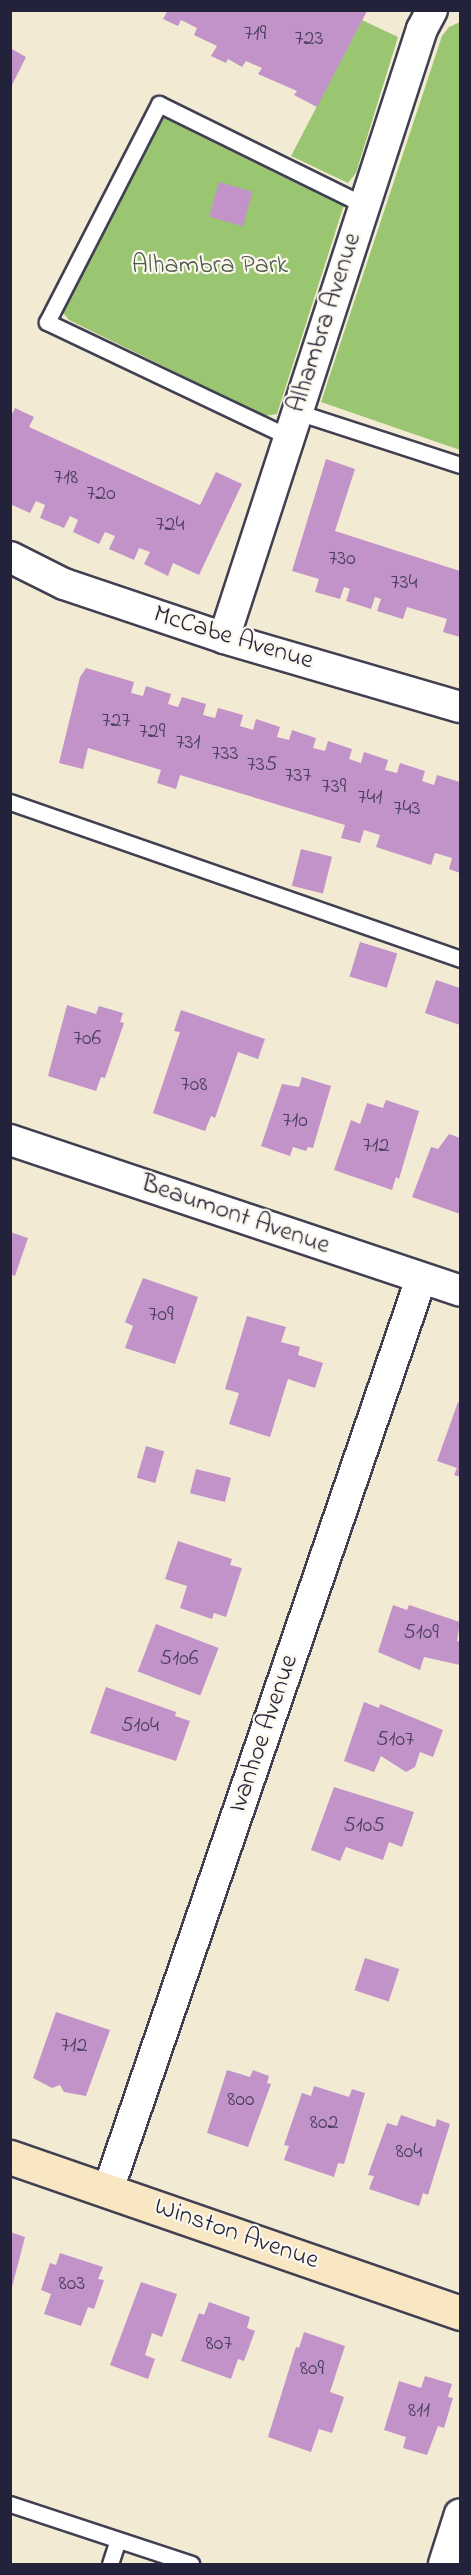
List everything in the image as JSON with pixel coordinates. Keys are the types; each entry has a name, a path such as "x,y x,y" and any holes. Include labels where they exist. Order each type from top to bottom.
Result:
{"street":[{"name":"Alhambra Avenue","path":"224,638 422,29 432,10"},
{"name":"McCabe Avenue","path":"10,557 64,584 224,638 460,707"},
{"name":"Beaumont Avenue","path":"10,1140 460,1291"},
{"name":"Ivanhoe Avenue","path":"108,2190 422,1279"},
{"name":"Winston Avenue","path":"10,2157 460,2313"},
{"path":"444,2565 460,2514"}],"lane":[{"path":"364,205 159,104 47,322 293,424 460,465"},
{"path":"10,802 460,959"},
{"path":"10,2504 191,2565"},
{"path":"110,2565 118,2540"}],"green space":[{"path":"362,20 398,37 356,173 348,183 291,156"},
{"name":"Alhambra Park","path":"460,22 460,450 321,402 442,36 449,27"},
{"name":"Alhambra Park","path":"166,113 344,205 277,414 265,416 69,320 63,313"}],"building":[{"path":"168,10 367,11 317,107 294,95 297,91 258,74 262,68 246,61 242,67 228,59 226,63 211,56 217,46 194,35 197,28 181,20 178,26 163,19"},
{"path":"10,48 26,57 10,89"},
{"path":"219,182 253,192 243,226 209,217"},
{"path":"15,408 34,417 29,427 200,505 216,472 242,484 199,575 173,563 168,576 144,564 150,552 139,548 134,560 109,549 115,536 105,532 99,544 73,532 78,520 70,516 64,528 40,518 45,505 36,501 30,513 10,504 10,418"},
{"path":"326,459 355,469 335,531 460,571 460,637 443,632 447,619 407,607 403,619 377,611 381,599 375,597 371,609 346,601 350,589 344,587 340,599 315,592 319,579 292,571"},
{"path":"86,668 134,682 131,693 143,696 146,686 171,694 168,704 178,707 182,697 206,704 203,715 215,718 218,708 243,715 240,726 253,730 256,719 280,727 277,737 289,740 292,730 316,738 313,748 325,751 328,741 352,749 349,759 361,763 364,752 388,760 385,770 397,773 400,763 425,771 422,781 434,785 437,775 460,782 460,873 449,869 452,858 435,853 431,865 376,847 380,835 364,830 360,843 341,838 345,825 180,775 176,789 157,783 161,770 88,748 83,769 59,763 80,677"},
{"path":"301,849 332,857 323,894 292,886"},
{"path":"360,942 397,953 387,988 349,976"},
{"path":"436,980 460,988 460,1025 425,1013"},
{"path":"67,1005 96,1014 99,1006 123,1013 120,1022 124,1023 105,1078 101,1077 96,1091 48,1076"},
{"path":"181,1010 265,1039 258,1059 238,1052 215,1118 211,1116 205,1131 153,1113 180,1032 174,1031"},
{"path":"302,1077 331,1086 313,1148 308,1147 306,1151 293,1147 290,1156 261,1146 282,1084 299,1087"},
{"path":"386,1100 419,1111 399,1179 396,1177 392,1190 334,1170 351,1120 360,1124 367,1103 383,1108"},
{"path":"449,1134 460,1138 460,1214 412,1197 431,1147 438,1149"},
{"path":"10,1232 28,1238 15,1276 10,1274"},
{"path":"143,1278 198,1297 175,1364 125,1348 133,1326 125,1322"},
{"path":"247,1316 286,1327 281,1342 300,1347 298,1355 323,1363 315,1388 288,1379 270,1437 229,1424 239,1393 225,1389"},
{"path":"458,1402 460,1403 460,1477 454,1475 457,1468 437,1461"},
{"path":"146,1446 164,1451 155,1483 137,1478"},
{"path":"196,1469 231,1478 225,1502 190,1493"},
{"path":"178,1541 232,1559 230,1565 242,1568 226,1617 214,1613 212,1619 180,1608 187,1586 165,1579"},
{"path":"393,1605 407,1610 409,1605 460,1622 457,1641 460,1642 460,1665 424,1657 420,1670 378,1652"},
{"path":"156,1624 219,1648 200,1696 138,1672"},
{"path":"106,1687 176,1712 175,1716 190,1721 176,1761 90,1733"},
{"path":"364,1702 379,1708 380,1704 443,1730 433,1757 420,1752 415,1767 406,1772 381,1756 374,1772 344,1761"},
{"path":"334,1787 414,1812 402,1847 389,1842 383,1860 346,1847 340,1861 311,1850"},
{"path":"365,1958 399,1969 389,2001 354,1990"},
{"path":"56,2012 110,2030 86,2096 64,2092 60,2085 52,2088 33,2078"},
{"path":"227,2070 250,2077 253,2070 269,2076 267,2083 271,2084 248,2147 207,2133"},
{"path":"314,2086 349,2097 352,2089 365,2093 344,2164 338,2163 334,2177 284,2160 289,2146 284,2145 302,2093 311,2096"},
{"path":"401,2115 435,2127 437,2119 450,2124 428,2195 423,2193 419,2206 369,2189 374,2176 368,2175 387,2123 397,2126"},
{"path":"10,2232 25,2237 11,2291 10,2291"},
{"path":"60,2253 103,2267 98,2279 104,2280 94,2309 88,2307 81,2326 44,2314 51,2294 41,2290 50,2263 56,2265"},
{"path":"141,2282 177,2294 162,2337 152,2333 145,2355 155,2359 148,2379 110,2365"},
{"path":"209,2302 250,2317 247,2328 255,2331 244,2361 238,2359 231,2379 181,2361 199,2313 204,2315"},
{"path":"304,2332 345,2346 330,2392 344,2397 332,2433 319,2429 311,2452 268,2437 296,2347 299,2348"},
{"path":"425,2376 452,2384 448,2397 453,2398 444,2428 438,2426 427,2455 403,2448 406,2437 384,2430 399,2381 421,2388"}]}
